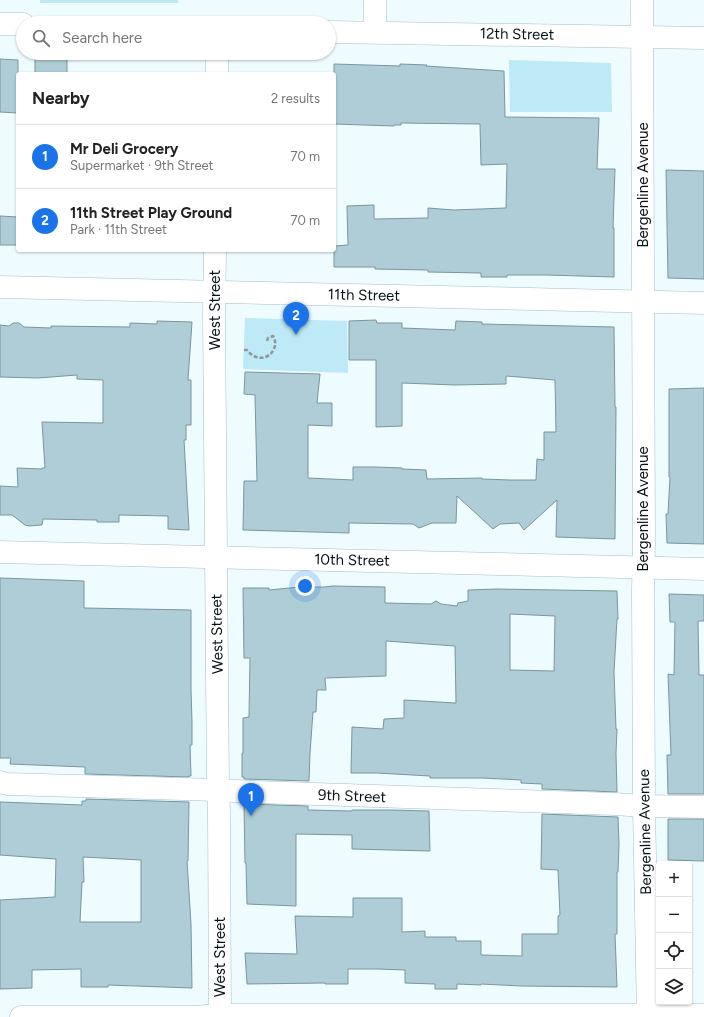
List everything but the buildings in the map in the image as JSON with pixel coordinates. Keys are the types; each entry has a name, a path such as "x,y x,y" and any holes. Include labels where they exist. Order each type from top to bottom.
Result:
{"street":[{"path":"375,0 375,32"},
{"name":"Bergenline Avenue","path":"642,0 644,806 648,1016"},
{"path":"0,24 16,24"},
{"name":"12th Street","path":"336,32 704,38"},
{"path":"217,60 217,72"},
{"name":"West Street","path":"215,252 214,291 220,1016"},
{"name":"11th Street","path":"0,287 704,303"},
{"name":"10th Street","path":"0,552 704,569"},
{"name":"9th Street","path":"0,782 7,784 704,807"},
{"path":"21,1017 704,1015"}],"path":[{"path":"244,350 247,350 254,357 258,358 270,355 274,351 275,339 273,336 267,340"}],"shaded area":[{"path":"40,0 178,0 178,3 40,3"},
{"path":"509,60 611,63 612,112 510,112"},
{"path":"245,318 347,321 348,373 243,369"}],"place":[{"name":"11th Street Play Ground","path":"296,335"},
{"name":"Mr Deli Grocery","path":"251,816"}]}
